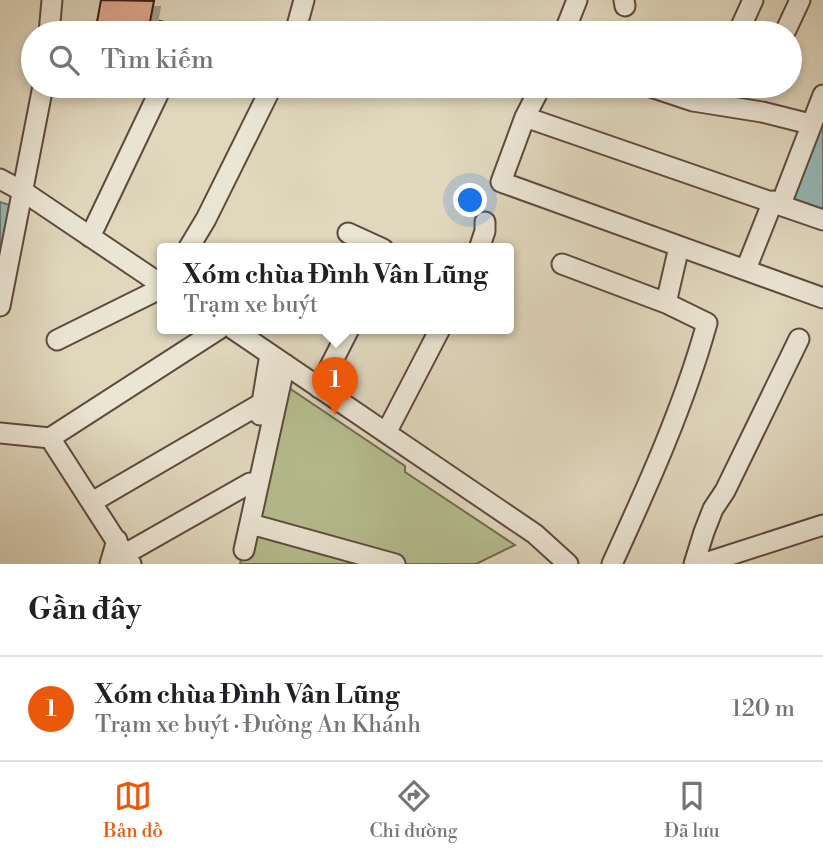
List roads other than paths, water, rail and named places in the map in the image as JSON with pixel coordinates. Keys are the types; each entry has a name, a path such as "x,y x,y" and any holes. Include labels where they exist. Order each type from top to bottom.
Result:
{"street":[{"path":"49,21 52,0"},
{"path":"298,21 304,0"},
{"path":"569,21 577,0"},
{"path":"743,21 753,0"},
{"path":"790,21 800,0"},
{"path":"746,269 823,95"},
{"path":"0,306 41,98"},
{"path":"90,237 156,98"},
{"path":"192,243 266,98"},
{"path":"535,98 501,182 823,298"},
{"path":"684,98 810,124"},
{"path":"525,117 823,220"},
{"path":"0,179 24,192 157,284"},
{"path":"481,243 485,222"},
{"path":"348,233 370,243"},
{"path":"666,303 679,247"},
{"path":"562,264 666,303 707,323 680,405 612,564"},
{"path":"57,340 157,290"},
{"path":"0,433 50,438 211,334"},
{"path":"240,334 535,534 568,564"},
{"path":"319,388 346,334"},
{"path":"386,433 437,334"},
{"path":"694,564 713,509 725,491 799,339"},
{"path":"244,550 250,483 262,403 277,359"},
{"path":"248,515 277,359"},
{"path":"92,502 262,403"},
{"path":"50,438 92,502 121,555 250,483"},
{"path":"702,564 818,526 823,508"},
{"path":"248,515 395,564"}],"water":[{"path":"823,111 823,212 796,201 791,193"},
{"path":"0,202 15,207 0,281"}],"place":[{"name":"Xóm chùa Đình Vân Lũng","path":"335,415"}]}
